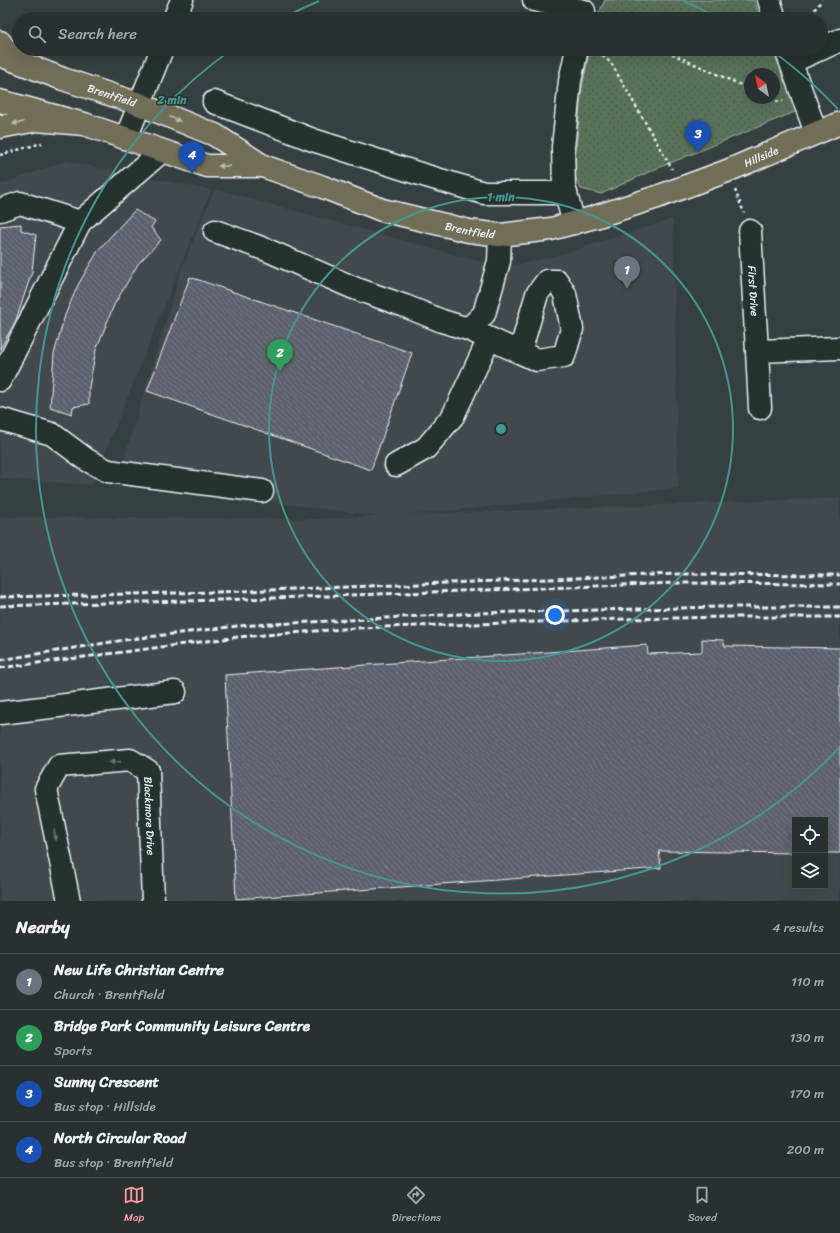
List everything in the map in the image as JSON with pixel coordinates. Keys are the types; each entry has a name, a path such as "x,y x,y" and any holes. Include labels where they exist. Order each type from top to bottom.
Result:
{"main road":[{"path":"0,42 6,58"},
{"name":"Brentfield","path":"6,58 63,79 139,104 215,135 263,166 382,210 469,231 500,235 551,229 574,224 681,188"},
{"name":"Brentfield","path":"0,101 84,124 207,166 263,166"},
{"path":"0,127 37,120 84,124"},
{"name":"Hillside","path":"681,188 756,160 840,123"}],"street":[{"path":"177,12 182,0"},
{"path":"534,0 586,10"},
{"path":"769,0 773,12"},
{"path":"828,46 840,40"},
{"path":"126,138 159,56"},
{"path":"574,224 564,187 564,148 570,81 575,56"},
{"path":"788,56 816,133"},
{"path":"214,102 313,140 484,193 566,192"},
{"path":"0,380 80,222 162,150"},
{"path":"0,210 20,202 80,222"},
{"path":"215,231 267,250 354,288 442,321 468,329 520,352"},
{"name":"First Drive","path":"750,231 760,408"},
{"path":"468,329 484,314 499,261 500,235"},
{"path":"396,465 426,448 453,416 489,339"},
{"path":"757,351 840,348"},
{"path":"0,418 52,434 87,460 108,471 262,491"},
{"path":"0,713 175,692"},
{"name":"Blackmore Drive","path":"69,901 46,789 59,766 130,760 148,771 153,901"}],"path":[{"path":"813,12 822,0"},
{"path":"602,56 611,63 672,168"},
{"path":"677,56 744,86"},
{"path":"0,155 44,142"}],"shaded area":[{"path":"65,161 211,190 92,485 0,478 0,185"},
{"path":"215,189 478,261 518,265 562,254 673,219 678,488 404,515 840,498 840,901 0,901 0,517 316,519 379,516 117,482 181,271"}],"green space":[{"path":"605,0 754,0 758,12 599,12"},
{"path":"589,56 776,56 797,111 653,170 601,194 581,189 574,174 581,93"}],"building":[{"path":"135,210 155,222 151,227 161,240 138,264 114,305 96,350 89,387 89,404 73,407 72,414 50,407 54,354 65,315 78,285 99,249"},
{"path":"21,224 21,230 36,235 32,272 16,320 0,349 0,226"},
{"path":"190,277 412,353 371,470 147,391"},
{"path":"702,639 723,640 725,646 840,648 840,853 828,853 828,817 792,817 792,853 659,851 661,868 236,899 225,675 647,645 648,654 702,652"}],"railway":[{"path":"0,597 218,592 676,574 840,575"},
{"path":"0,606 219,600 676,583 840,584"},
{"path":"0,660 124,640 237,626 478,613 720,607 840,607"},
{"path":"0,668 238,637 356,628 626,619 840,617"}],"place":[{"name":"Sunny Crescent","path":"698,153"},
{"name":"North Circular Road","path":"192,174"},
{"name":"New Life Christian Centre","path":"627,289"},
{"name":"Bridge Park Community Leisure Centre","path":"280,372"}]}
